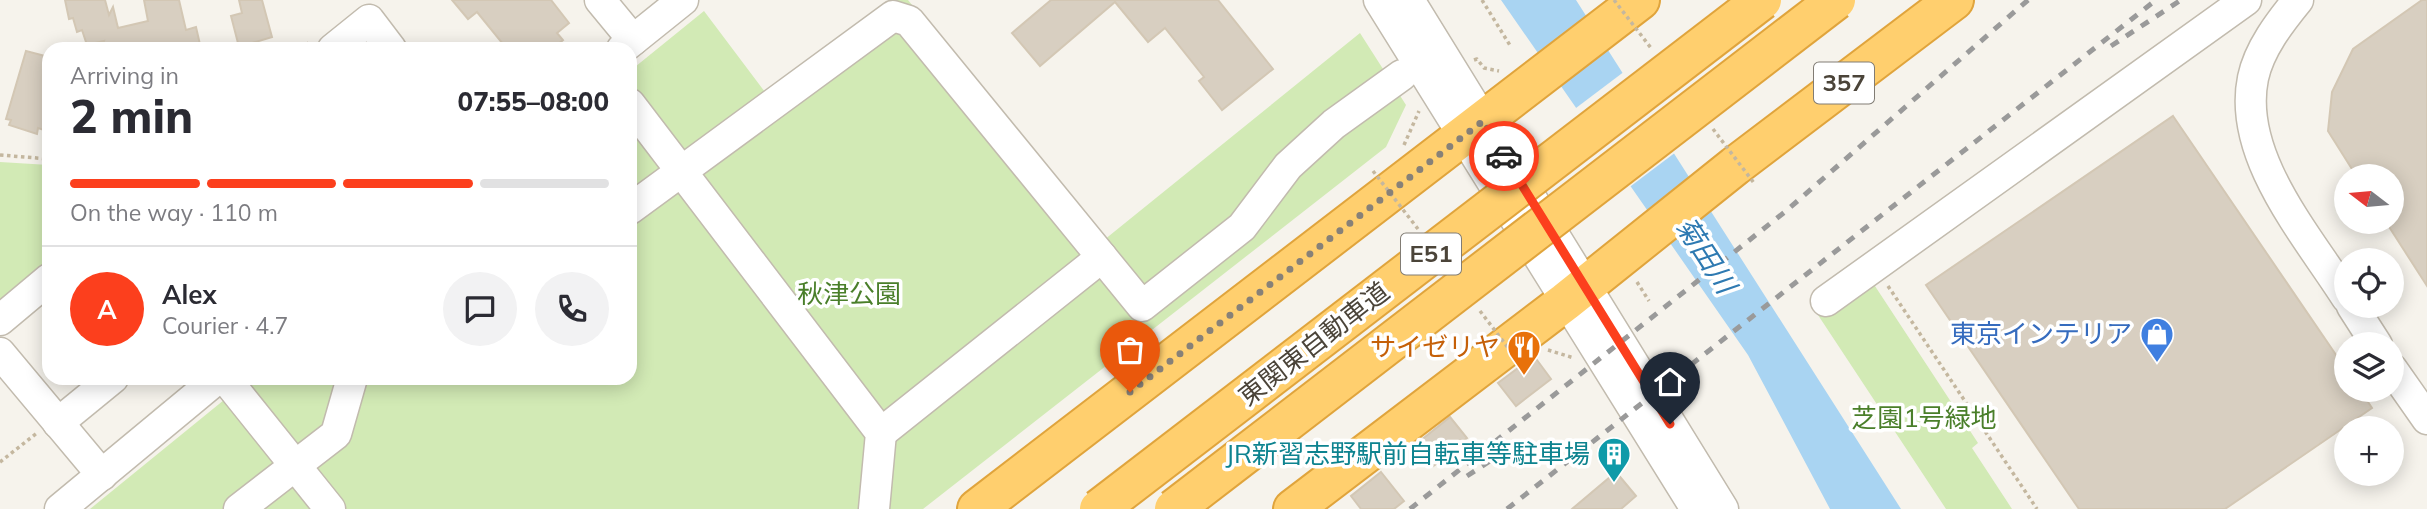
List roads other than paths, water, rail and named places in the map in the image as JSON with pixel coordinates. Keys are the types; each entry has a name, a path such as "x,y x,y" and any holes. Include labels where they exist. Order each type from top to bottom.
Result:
{"highway":[{"path":"977,509 1473,128 1517,77 1608,24 1640,0"},
{"name":"東関東自動車道","path":"1100,509 1762,0"},
{"name":"東関東自動車道","path":"1174,509 1836,0"},
{"name":"357","path":"1293,509 1954,0"}],"street":[{"path":"600,0 625,42"},
{"path":"631,42 682,0"},
{"path":"1379,0 1587,285 1723,509"},
{"path":"1409,0 1473,128"},
{"path":"1826,301 2246,0"},
{"path":"2298,0 2275,28 2253,77 2252,118 2258,153 2334,277"},
{"path":"637,204 892,16 909,21 1142,306 1242,227 1288,166 1335,124 1402,75"},
{"path":"342,42 369,20 386,42"},
{"path":"637,114 881,433 874,509"},
{"path":"881,433 1102,257"},
{"path":"0,320 42,285"},
{"path":"1587,285 1696,509"},
{"path":"0,353 48,427 102,475"},
{"path":"48,427 104,385"},
{"path":"60,509 210,385"},
{"path":"231,385 330,509"},
{"path":"239,509 336,434 350,385"},
{"path":"2404,386 2427,419"}],"water":[{"name":"菊田川","path":"1501,0 1576,0 1901,509 1830,509 1748,355"}],"railway":[{"path":"1410,509 1786,211 2028,0"},
{"path":"1507,509 2156,0"},
{"path":"2111,46 2181,0"},
{"path":"1467,476 1496,457"}],"place":[{"name":"東京インテリア","path":"2157,364"},
{"name":"サイゼリヤ","path":"1524,377"},
{"name":"JR新習志野駅前自転車等駐車場","path":"1614,484"}],"park label":[{"name":"秋津公園","path":"849,294"},
{"name":"芝園1号緑地","path":"1924,418"}]}
